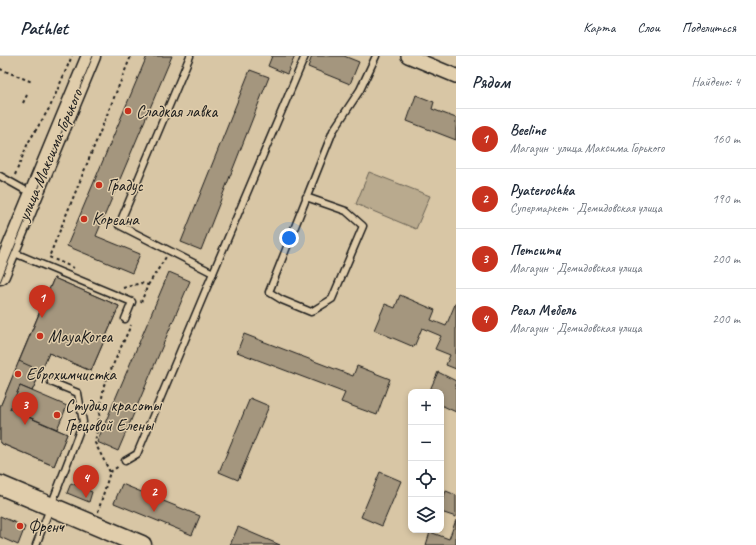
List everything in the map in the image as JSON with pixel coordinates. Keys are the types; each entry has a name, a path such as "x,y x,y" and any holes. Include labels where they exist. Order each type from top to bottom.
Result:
{"main road":[{"name":"улица Максима Горького","path":"0,275 91,56"},
{"path":"0,485 142,545"}],"street":[{"path":"408,56 456,76"}],"lane":[{"path":"190,56 119,225 213,273"},
{"path":"125,461 137,454 305,56"},
{"path":"306,197 346,211 363,226 332,299 311,312 282,300 269,292 306,197 332,131 360,90 376,56"},
{"path":"0,176 12,184 33,194"},
{"path":"10,251 132,302 125,319"},
{"path":"36,545 52,507 83,422 78,393 51,382"}],"path":[{"path":"12,184 28,143 50,107 72,56"},
{"path":"76,268 49,257 131,56"},
{"path":"0,69 32,82"},
{"path":"23,103 27,95"},
{"path":"139,307 148,285 170,251"},
{"path":"117,286 124,288 141,283 148,285"},
{"path":"98,512 110,472 94,443 104,385 132,321"}],"shaded area":[{"path":"369,172 430,196 416,229 356,204"}],"building":[{"path":"147,56 172,56 96,236 140,254 132,273 67,246"},
{"path":"272,56 295,56 287,74 268,66"},
{"path":"312,56 344,56 359,62 350,84 308,67"},
{"path":"250,70 269,77 201,250 181,242"},
{"path":"416,95 434,102 432,109 456,118 456,140 407,121"},
{"path":"169,272 190,281 118,451 97,442"},
{"path":"54,278 119,306 91,371 49,353 41,371 19,361"},
{"path":"54,278 119,306 91,371 49,353 32,391 20,386 10,409 67,434 54,466 0,443 0,407"},
{"path":"400,295 435,310 431,320 446,326 456,302 456,369 446,365 450,355 435,349 441,336 422,328 414,347 374,330 385,304 395,308"},
{"path":"244,334 353,376 357,366 390,379 377,415 341,402 345,393 237,352"},
{"path":"19,361 41,371 32,391 20,386 10,409 67,434 54,466 0,443 0,407"},
{"path":"438,372 456,381 456,412 444,406 444,389 430,389"},
{"path":"20,386 67,406 57,429 10,409"},
{"path":"250,398 269,406 238,480 219,472"},
{"path":"380,472 401,481 382,526 361,517"},
{"path":"71,483 92,492 89,502 67,493"},
{"path":"122,484 200,516 192,535 114,503"},
{"path":"446,491 456,495 456,517 444,513 444,496"},
{"path":"0,516 25,527 18,545 0,537"},
{"path":"456,520 456,545 426,545 430,533 449,539"},
{"path":"238,527 280,545 230,545"}],"tram line":[{"path":"0,282 93,56"}],"place":[{"name":"Сладкая лавка","path":"128,111"},
{"name":"Градус","path":"99,185"},
{"name":"Кореана","path":"84,219"},
{"name":"Beeline","path":"42,318"},
{"name":"MayaKorea","path":"40,336"},
{"name":"Еврохимчистка","path":"18,374"},
{"name":"Студия красоты Грецовой Елены","path":"57,415"},
{"name":"Петсити","path":"25,425"},
{"name":"Реал Мебель","path":"86,498"},
{"name":"Pyaterochka","path":"154,512"},
{"name":"Френч","path":"20,526"}]}
